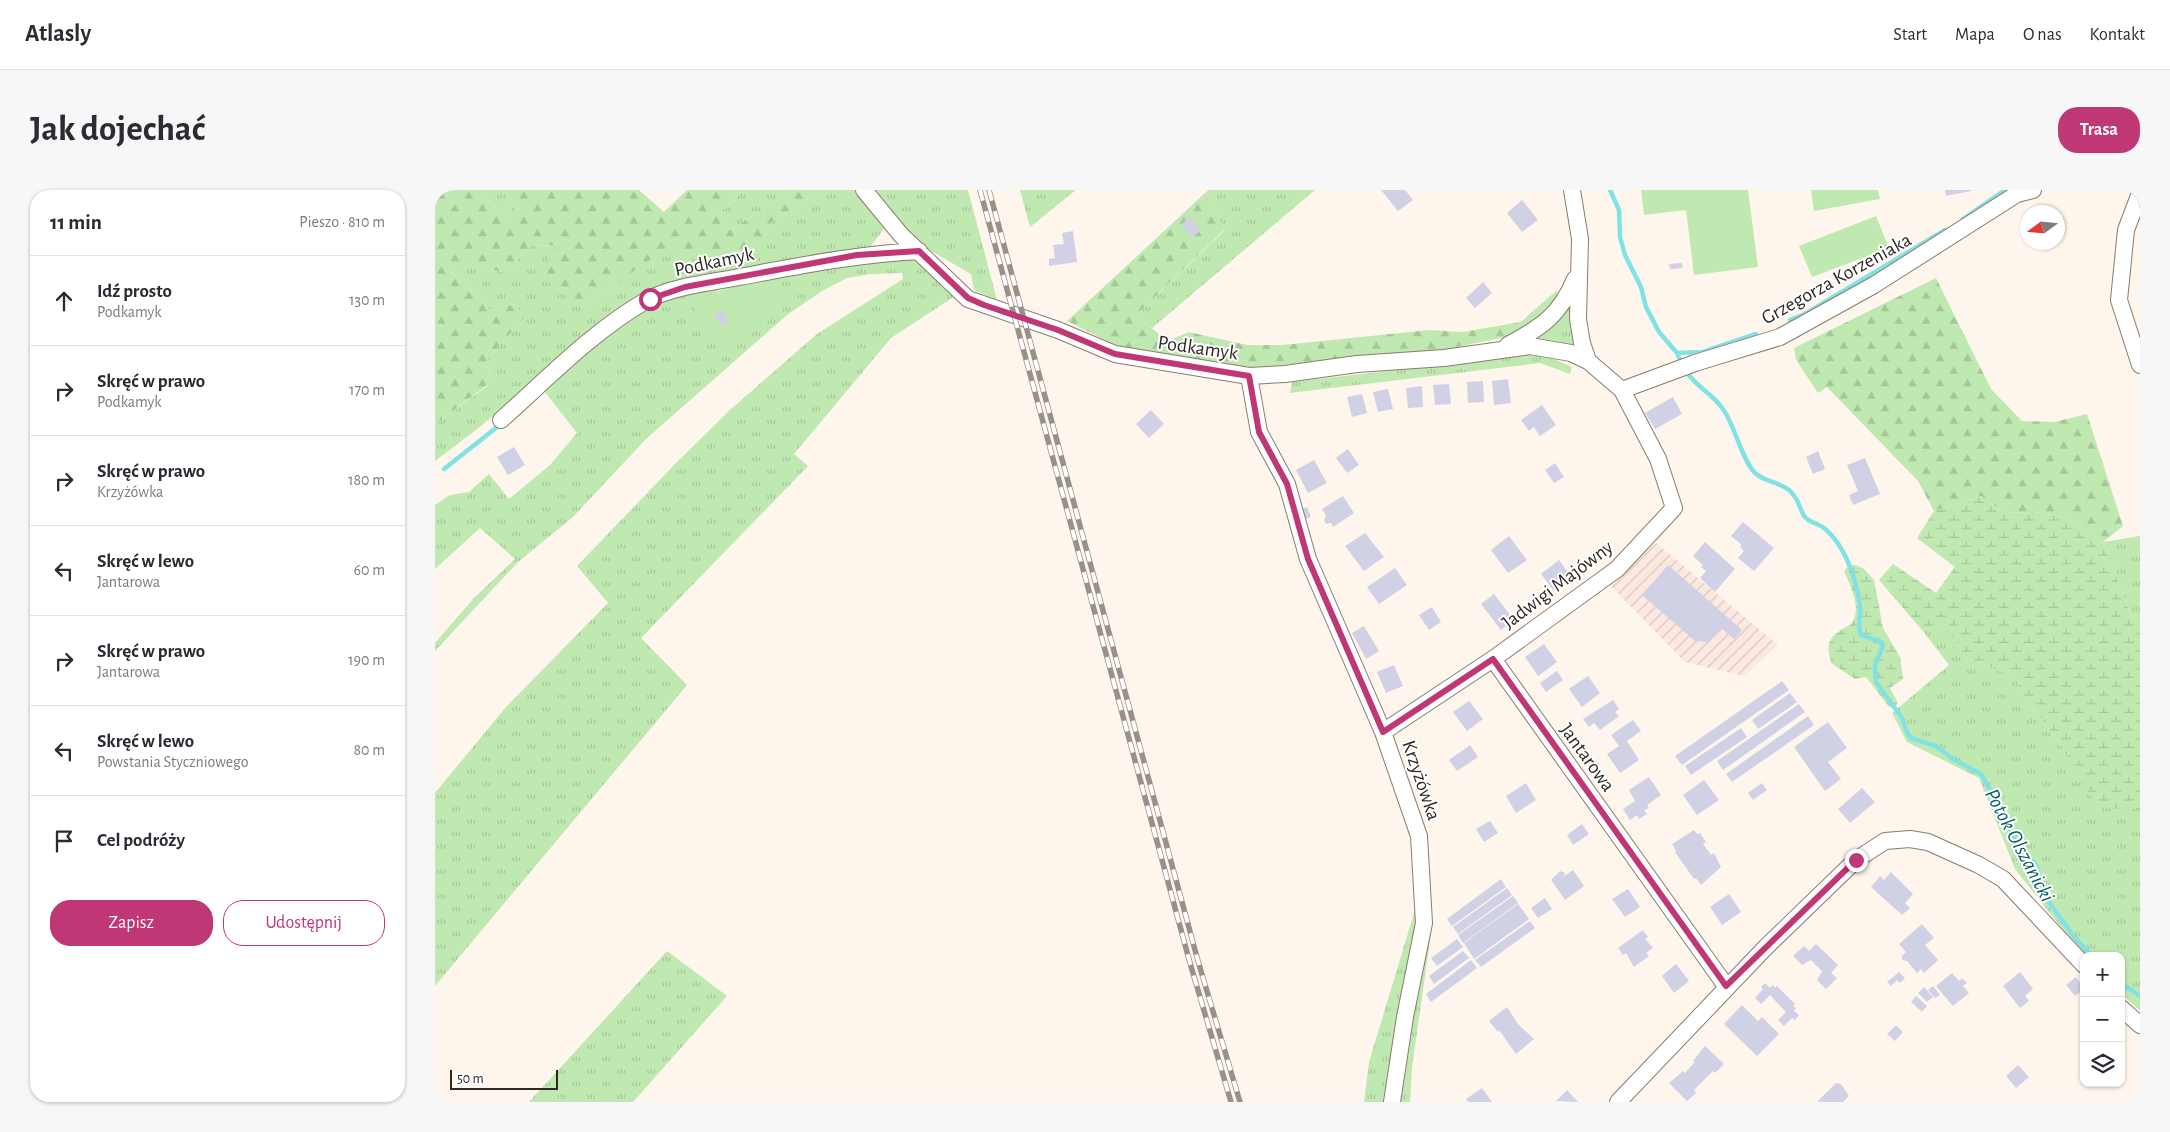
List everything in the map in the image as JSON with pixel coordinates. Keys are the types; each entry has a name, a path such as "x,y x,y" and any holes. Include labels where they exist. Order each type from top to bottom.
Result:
{"street":[{"name":"Podkamyk","path":"864,190 901,235 968,298 990,308 1058,330 1115,354 1249,376 1285,374 1357,364 1444,358 1500,348 1531,346 1571,353 1588,362"},
{"path":"1572,190 1581,239 1578,319 1582,343 1588,362"},
{"name":"Grzegorza Korzeniaka","path":"1622,390 1666,376 1695,364 1780,338 1874,286 2017,194 2033,190"},
{"path":"2140,193 2126,230 2119,300 2140,365"},
{"name":"Podkamyk","path":"501,420 621,316 650,299 685,287 857,255 919,251"},
{"name":"Podkamyk","path":"1500,348 1530,333 1553,317 1567,299 1580,267"},
{"name":"Jadwigi Majówny","path":"1493,659 1617,569 1674,508 1658,459 1622,390 1588,362"},
{"name":"Krzyżówka","path":"1249,376 1259,432 1287,484 1308,559 1383,732 1419,836 1424,923 1405,1017 1392,1102"},
{"path":"1383,732 1493,659"},
{"name":"Jantarowa","path":"1493,659 1726,986"},
{"path":"1617,1102 1726,986 1856,860 1885,841 1899,839 1928,842 2003,879 2080,961"},
{"path":"2125,1012 2140,1025"}],"shaded area":[{"path":"1656,543 1778,645 1744,676 1685,662 1609,584"}],"green space":[{"path":"435,190 480,190 504,219 515,211 505,190 639,190 664,212 687,190 744,190 717,215 729,230 796,190 821,190 769,224 763,241 714,267 667,248 582,307 542,278 555,245 530,246 506,273 456,260 451,272 491,311 514,304 525,317 489,357 490,383 435,424"},
{"path":"480,190 505,190 515,211 504,219"},
{"path":"744,190 796,190 729,230 717,215"},
{"path":"821,190 858,190 886,226 871,246 691,281 608,320 476,430 435,461 435,424 490,384 489,357 525,317 514,304 491,311 451,272 456,259 506,273 530,246 555,245 582,307 667,247 714,267 763,241 769,224"},
{"path":"869,190 968,190 997,300 974,290 971,274 902,234"},
{"path":"1020,190 1076,190 1030,227"},
{"path":"1208,190 1315,190 1152,328 1136,315 1225,230 1205,193"},
{"path":"1641,190 1748,190 1758,267 1694,275 1686,210 1644,215"},
{"path":"1811,190 1878,190 1880,199 1814,211"},
{"path":"1205,193 1225,229 1136,315 1167,341 1189,332 1247,345 1283,345 1429,330 1462,332 1521,322 1557,290 1557,301 1525,333 1442,350 1360,356 1250,369 1155,358 1109,342 1067,321"},
{"path":"1876,216 1889,248 1812,277 1799,246"},
{"path":"860,256 924,259 955,296 891,338 794,454 808,466 641,638 687,685 435,986 435,793 506,707 608,603 577,566 730,410 817,334 903,279 902,273 871,274 847,278 822,291 787,315 646,439 573,517 518,562 435,651 435,643 474,598 515,559 480,528 435,569 435,505 450,495 469,492 489,474 509,499 550,465 577,433 541,387 641,310 669,298 715,286 718,291 693,306 765,276"},
{"path":"765,276 783,309 722,357 693,305 718,291"},
{"path":"1936,278 1991,389 2022,421 2054,422 2087,414 2123,526 2103,542 2069,518 2034,512 2004,513 1981,496 1934,511 1918,481 1827,387 1818,393 1796,360 1794,348"},
{"path":"1574,294 1577,347 1526,343"},
{"path":"1528,355 1549,357 1572,367 1570,374 1540,363 1290,393 1292,382"},
{"path":"1981,496 2004,513 2034,512 2069,518 2103,542 2130,613 2140,629 2140,809 2098,808 2058,741 2009,675 1965,657 1948,624 1922,630 1879,580 1893,564 1936,593 1955,567 1917,538 1934,511"},
{"path":"2140,536 2140,629 2130,613 2103,542"},
{"path":"1855,565 1863,568 1874,580 1883,628 1900,657 1903,679 1890,688 1898,703 1894,708 1889,707 1866,677 1855,679 1831,663 1828,648 1830,641 1842,629 1851,624 1856,612 1854,598 1844,571 1848,566"},
{"path":"1948,624 1965,657 2009,675 2058,741 2140,809 2140,1010 2125,997 2125,952 2081,952 2015,869 1979,778 1907,742 1892,713 1949,665 1922,630"},
{"path":"1421,890 1388,1102 1364,1102 1369,1062"},
{"path":"1427,919 1433,920 1412,1067 1410,1102 1395,1102"},
{"path":"667,951 727,996 633,1102 529,1102"}],"building":[{"path":"1381,190 1405,190 1413,200 1398,211"},
{"path":"1945,190 1971,190 1971,191 1946,196"},
{"path":"1522,200 1538,220 1522,232 1507,213"},
{"path":"1189,217 1201,230 1193,237 1181,225"},
{"path":"1073,231 1077,262 1049,266 1049,259 1055,258 1053,245 1064,244 1062,233"},
{"path":"1682,263 1683,268 1670,269 1669,264"},
{"path":"1483,282 1492,293 1475,308 1466,298"},
{"path":"722,310 729,321 721,326 714,315"},
{"path":"1508,379 1511,403 1494,405 1492,381"},
{"path":"1483,381 1484,402 1468,403 1467,382"},
{"path":"1449,384 1451,404 1435,405 1433,385"},
{"path":"1422,386 1423,407 1408,408 1406,388"},
{"path":"1388,389 1393,409 1378,412 1373,392"},
{"path":"1362,394 1367,413 1352,417 1347,397"},
{"path":"1673,397 1682,414 1655,429 1645,413"},
{"path":"1542,405 1556,425 1540,436 1534,427 1529,431 1521,420"},
{"path":"1151,410 1164,424 1149,438 1136,424"},
{"path":"514,447 525,465 508,475 497,457"},
{"path":"1348,449 1359,465 1347,473 1336,458"},
{"path":"1818,451 1825,469 1813,474 1806,457"},
{"path":"1865,458 1880,494 1853,505 1849,495 1858,491 1847,465"},
{"path":"1314,460 1327,483 1308,493 1296,470"},
{"path":"1555,463 1564,477 1554,483 1545,470"},
{"path":"1343,496 1354,513 1333,527 1331,523 1326,524 1324,520 1326,516 1322,509"},
{"path":"1307,507 1311,517 1302,521 1299,510"},
{"path":"1743,522 1774,548 1754,571 1738,558 1744,551 1740,547 1742,545 1731,536"},
{"path":"1365,533 1384,557 1364,571 1345,546"},
{"path":"1509,536 1527,560 1508,573 1491,550"},
{"path":"1705,542 1735,569 1715,592 1700,578 1706,571 1701,567 1703,565 1693,556"},
{"path":"1559,560 1572,578 1554,591 1541,574"},
{"path":"1668,565 1742,630 1734,639 1721,628 1709,642 1695,641 1642,595"},
{"path":"1395,568 1407,585 1379,604 1367,587"},
{"path":"1494,594 1514,620 1501,630 1481,604"},
{"path":"1432,607 1441,622 1429,630 1419,615"},
{"path":"1364,626 1379,651 1366,659 1352,633"},
{"path":"1544,644 1557,662 1538,676 1525,657"},
{"path":"1394,665 1403,686 1386,693 1377,672"},
{"path":"1557,671 1563,680 1546,692 1540,683"},
{"path":"1588,676 1600,693 1582,707 1569,689"},
{"path":"1782,681 1789,690 1682,765 1675,756"},
{"path":"1790,693 1797,702 1758,729 1752,720"},
{"path":"1613,700 1619,709 1615,712 1619,716 1600,730 1594,723 1589,727 1583,719"},
{"path":"1469,701 1483,719 1467,731 1453,712"},
{"path":"1799,704 1805,712 1723,770 1717,761"},
{"path":"1808,716 1814,725 1732,782 1726,774"},
{"path":"1633,720 1641,731 1627,741 1639,760 1620,773 1607,754 1619,746 1611,735"},
{"path":"1828,722 1847,748 1828,762 1841,779 1825,791 1794,747"},
{"path":"1741,728 1747,737 1691,775 1685,766"},
{"path":"1470,745 1478,757 1457,771 1449,760"},
{"path":"1649,777 1661,795 1647,805 1649,808 1644,810 1647,814 1639,819 1637,815 1630,820 1623,809 1635,801 1629,790"},
{"path":"1704,780 1719,800 1697,815 1683,795"},
{"path":"1526,783 1536,800 1516,813 1506,796"},
{"path":"1762,783 1767,790 1753,800 1748,793"},
{"path":"1862,788 1875,802 1850,823 1838,809"},
{"path":"1490,821 1498,833 1484,842 1476,829"},
{"path":"1582,824 1589,834 1573,845 1567,835"},
{"path":"1694,830 1697,834 1700,833 1706,842 1703,844 1711,855 1714,853 1721,867 1701,885 1696,878 1694,879 1675,852 1672,844"},
{"path":"1573,870 1584,886 1565,900 1551,880 1560,871 1565,873 1563,877"},
{"path":"1891,872 1913,894 1905,903 1910,908 1902,915 1871,887 1880,876 1884,880"},
{"path":"1501,879 1506,887 1452,926 1447,919"},
{"path":"1507,888 1512,895 1458,934 1453,927"},
{"path":"1628,889 1640,907 1625,917 1612,899"},
{"path":"1729,894 1741,912 1722,925 1710,907"},
{"path":"1513,896 1518,903 1463,943 1458,935"},
{"path":"1545,898 1552,909 1538,918 1531,908"},
{"path":"1518,904 1529,919 1474,959 1464,943"},
{"path":"1530,921 1535,928 1481,967 1475,960"},
{"path":"1922,924 1934,938 1925,945 1938,960 1924,973 1921,969 1917,973 1907,961 1902,960 1902,956 1906,952 1899,944"},
{"path":"1643,930 1648,937 1645,939 1653,948 1646,953 1649,956 1634,967 1626,953 1623,955 1618,948"},
{"path":"1457,939 1463,947 1437,966 1431,958"},
{"path":"1816,944 1838,965 1831,973 1837,978 1826,989 1817,980 1822,971 1811,960 1802,965 1793,956 1804,946 1809,951"},
{"path":"1463,951 1469,958 1434,984 1429,976"},
{"path":"1471,960 1477,968 1431,1002 1426,994"},
{"path":"1676,964 1689,981 1674,993 1662,976"},
{"path":"1899,972 1905,978 1900,983 1897,980 1891,986 1887,982"},
{"path":"2020,972 2033,989 2025,996 2029,1001 2020,1008 2003,986"},
{"path":"1952,973 1959,981 1962,978 1967,983 1963,986 1969,993 1953,1006 1936,986"},
{"path":"2076,977 2080,983 2080,992 2075,996 2066,985"},
{"path":"1765,983 1770,988 1773,985 1775,988 1777,986 1795,1004 1793,1006 1796,1008 1794,1011 1799,1015 1795,1020 1792,1018 1784,1026 1778,1020 1786,1012 1770,995 1761,1004 1755,998 1763,989 1761,987"},
{"path":"1933,986 1940,995 1935,998 1928,990"},
{"path":"1924,987 1933,997 1927,1002 1918,993"},
{"path":"1916,996 1927,1006 1922,1012 1911,1002"},
{"path":"1742,1005 1758,1021 1762,1017 1779,1034 1757,1056 1724,1024"},
{"path":"1507,1007 1518,1024 1534,1039 1516,1054 1499,1030 1498,1032 1489,1021"},
{"path":"1896,1025 1903,1032 1895,1041 1887,1034"},
{"path":"1705,1046 1724,1064 1715,1073 1713,1071 1694,1090 1696,1093 1687,1101 1669,1083 1683,1071 1685,1073"},
{"path":"2018,1065 2029,1077 2016,1088 2006,1076"},
{"path":"1836,1083 1841,1084 1849,1096 1843,1102 1819,1102 1818,1101"},
{"path":"1482,1088 1492,1102 1468,1102 1466,1099"},
{"path":"1567,1090 1578,1102 1556,1101"}],"waterway":[{"name":"Potok Olszanicki","path":"1610,190 1619,210 1620,237 1625,255 1641,287 1646,307 1659,332 1677,353 1682,365"},
{"path":"1963,219 2005,190"},
{"path":"1790,320 1805,314 1945,230"},
{"path":"1677,353 1703,352 1756,334"},
{"name":"Potok Olszanicki","path":"1686,371 1723,409 1746,460 1755,473 1789,490 1796,499 1804,516 1811,522 1824,528 1837,543 1847,559 1856,584 1861,635 1879,641 1883,646 1875,665 1876,682 1902,718 1911,738 1936,746 1953,759 1981,774 2005,816 2018,849 2032,860 2037,867 2042,889 2048,901 2075,938 2088,952"},
{"path":"444,469 501,424"},
{"name":"Potok Olszanicki","path":"2125,986 2140,996"}],"railway":[{"path":"980,190 1190,963 1231,1102"},
{"path":"989,190 1198,961 1240,1102"}],"route":[{"path":"650,299 685,287 857,255 919,251 968,298 997,310 1058,330 1115,354 1249,376 1259,432 1287,484 1308,559 1383,732 1493,659 1563,760 1726,986 1856,860"}]}
